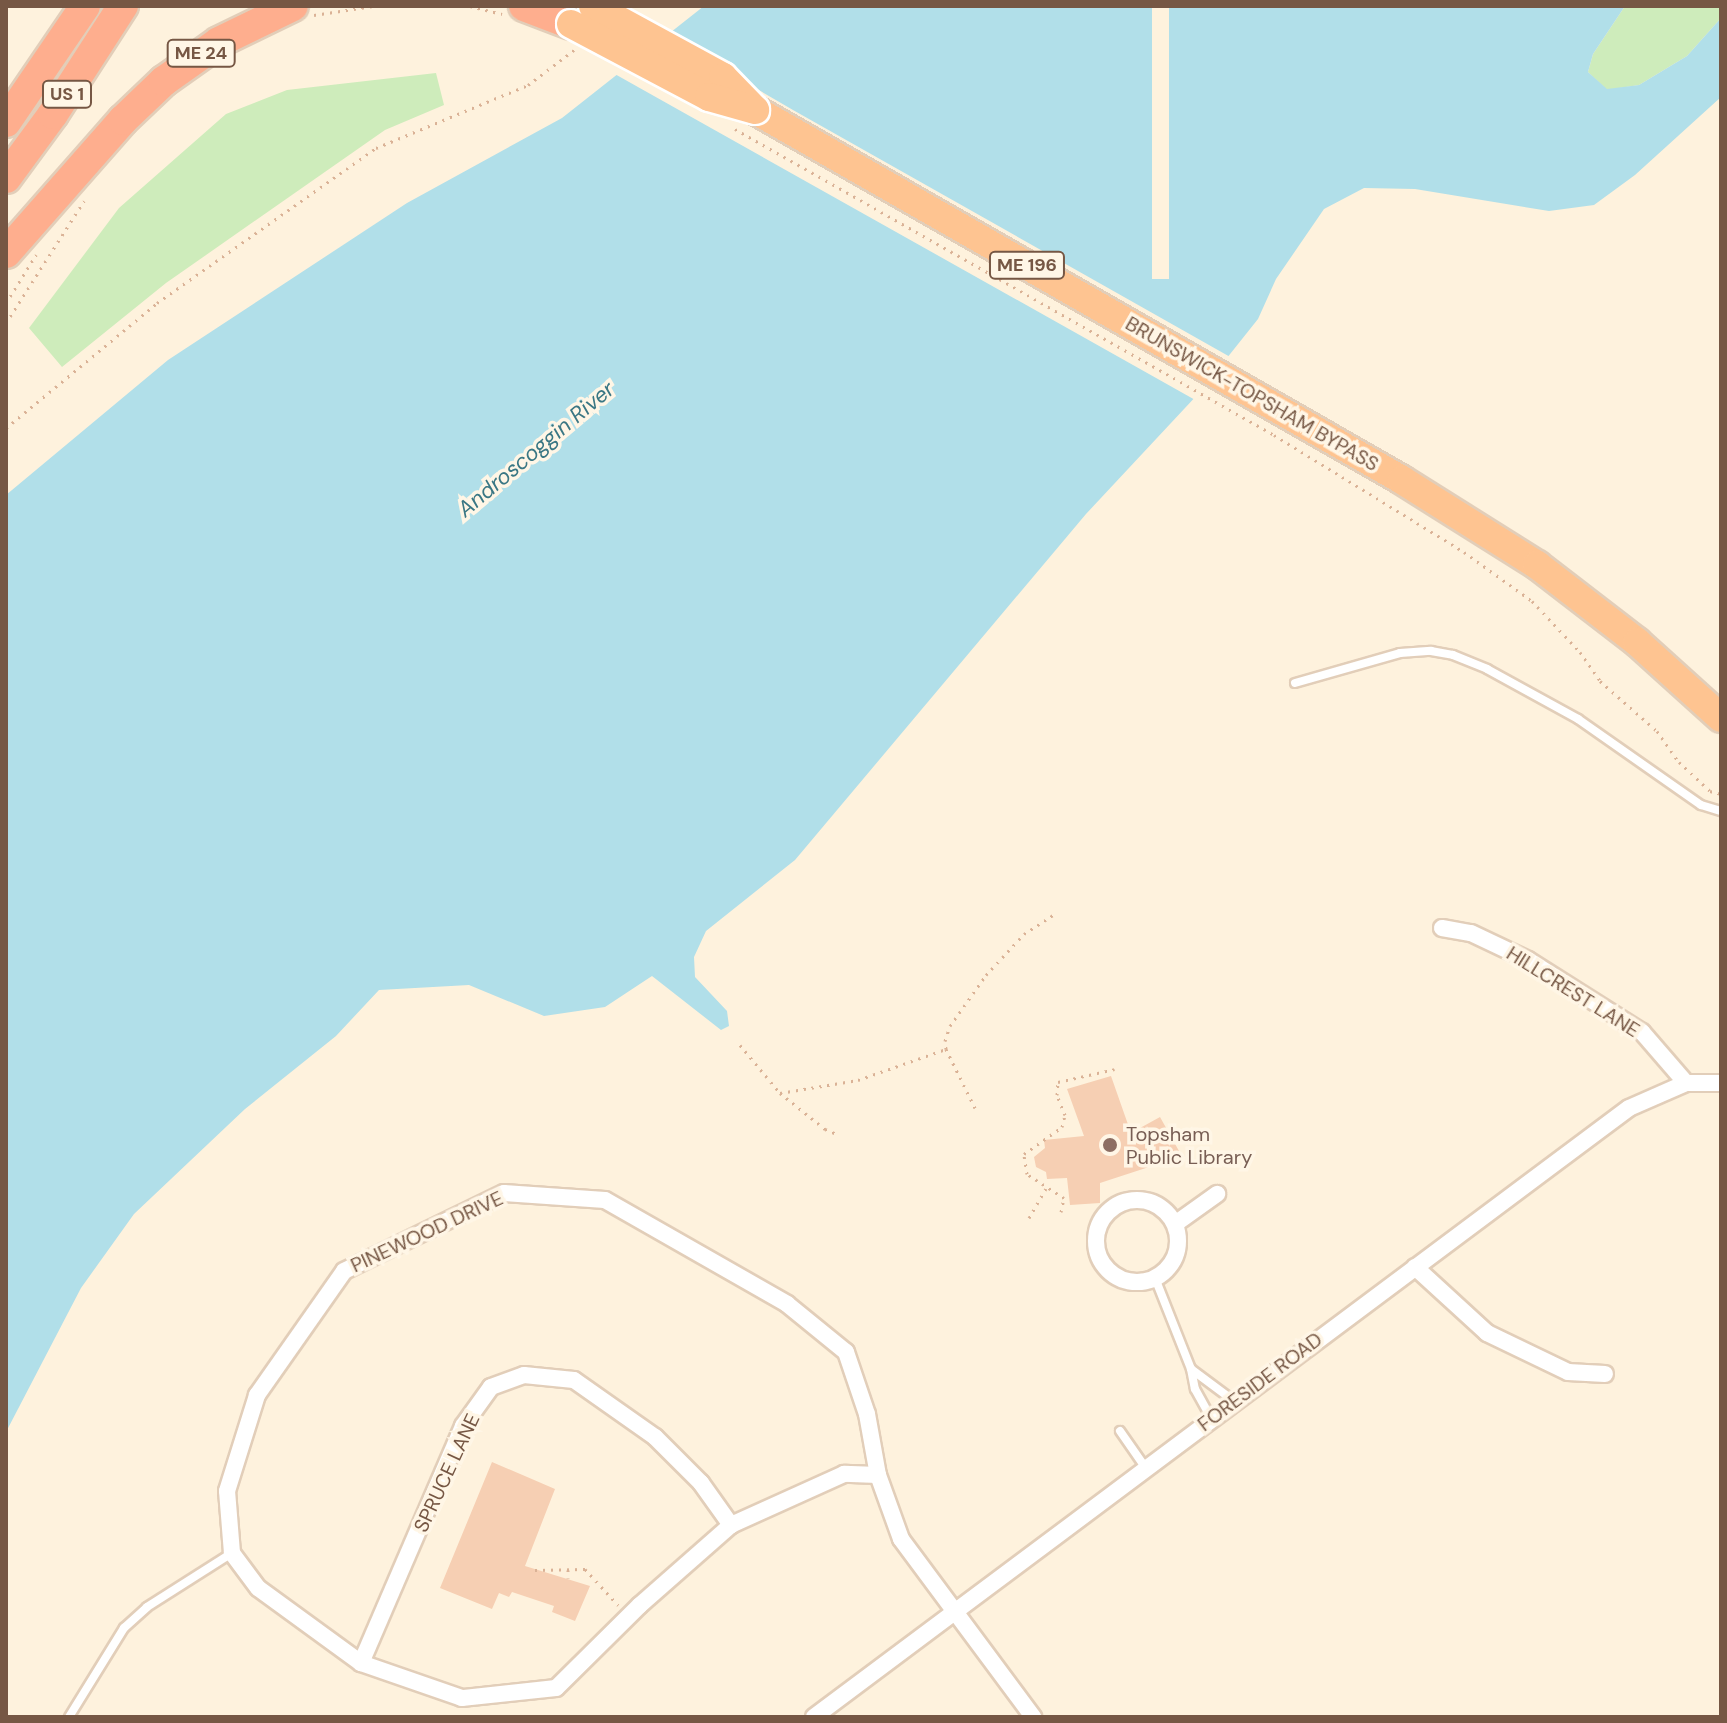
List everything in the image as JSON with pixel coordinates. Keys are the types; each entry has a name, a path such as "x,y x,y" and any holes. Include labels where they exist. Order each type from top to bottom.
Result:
{"highway":[{"name":"US 1","path":"6,122 85,6"},
{"name":"US 1","path":"6,178 53,114 123,6"},
{"path":"524,6 576,20"},
{"name":"ME 24","path":"6,253 123,120 164,81 219,42 298,12"},
{"name":"BRUNSWICK-TOPSHAM BYPASS","path":"576,20 723,77 755,110 1286,427 1537,565 1637,642 1721,718"}],"street":[{"name":"HILLCREST LANE","path":"1442,928 1471,933 1528,960 1642,1032 1686,1083"},
{"name":"FORESIDE ROAD","path":"814,1717 1629,1108 1686,1083 1721,1083"},
{"name":"PINEWOOD DRIVE","path":"232,1553 227,1491 257,1395 344,1271 504,1193 605,1200 787,1304 846,1352 867,1414 878,1475 901,1539 1033,1717"},
{"path":"1175,1224 1217,1194"},
{"path":"1144,1200 1157,1205 1175,1224 1177,1249 1166,1271 1155,1278 1131,1282 1108,1271 1096,1249 1100,1223 1118,1204 1144,1200"},
{"path":"1415,1267 1487,1333 1568,1372 1605,1374"},
{"name":"SPRUCE LANE","path":"361,1663 463,1426 491,1387 524,1375 574,1380 655,1437 701,1483 731,1525"},
{"path":"232,1553 258,1588 361,1663 462,1698 556,1688 731,1525 844,1474 878,1475"}],"lane":[{"path":"1295,683 1400,653 1431,651 1453,655 1487,669 1578,719 1701,805 1721,811"},
{"path":"1155,1278 1191,1369 1195,1389 1211,1418"},
{"path":"1191,1369 1234,1401"},
{"path":"1120,1431 1145,1467"},
{"path":"69,1717 124,1628 147,1607 232,1553"}],"path":[{"path":"298,12 373,6"},
{"path":"6,428 157,303 376,148 528,85 576,20"},
{"path":"728,125 1286,427 1532,601 1580,652 1600,681 1657,731 1679,762 1710,791 1721,794"},
{"path":"6,323 86,198"},
{"path":"975,1108 946,1049 950,1026 986,975 1024,934 1055,914"},
{"path":"740,1045 780,1093 825,1129 837,1134"},
{"path":"780,1093 858,1080 946,1049"},
{"path":"1061,1212 1064,1198 1027,1174 1023,1161 1029,1147 1062,1127 1065,1115 1057,1095 1058,1082 1115,1069"},
{"path":"1029,1218 1046,1188"},
{"path":"535,1570 585,1569 638,1613"},
{"path":"568,1570 568,1578"}],"green space":[{"path":"1625,6 1721,6 1721,18 1687,56 1639,85 1607,90 1588,72 1593,54"},
{"path":"436,73 444,105 385,130 166,283 62,367 29,328 119,208 226,114 287,90"}],"water":[{"name":"Androscoggin River","path":"704,6 1625,6 1593,54 1588,72 1607,89 1639,85 1687,56 1721,18 1721,97 1635,175 1594,205 1549,211 1415,189 1364,188 1324,209 1276,279 1258,319 1199,393 1086,514 795,860 706,931 694,957 695,977 727,1011 729,1026 721,1030 652,976 605,1007 544,1016 469,985 379,990 336,1036 245,1109 134,1214 81,1288 6,1432 6,495 168,360 407,203 562,118"}],"pier":[{"path":"1152,6 1169,6 1169,279 1152,279"},
{"path":"663,34 1232,358 1197,401 613,73"}],"building":[{"name":"Topsham Public Library","path":"1111,1076 1131,1133 1160,1117 1179,1151 1152,1166 1100,1183 1100,1203 1070,1205 1067,1178 1047,1179 1046,1172 1036,1167 1034,1157 1045,1148 1044,1140 1084,1136 1067,1089"},
{"path":"492,1462 555,1489 525,1566 590,1586 575,1621 552,1612 554,1606 512,1592 509,1597 499,1593 492,1609 440,1588"}],"place":[{"name":"Topsham Public Library","path":"1110,1145"}]}
